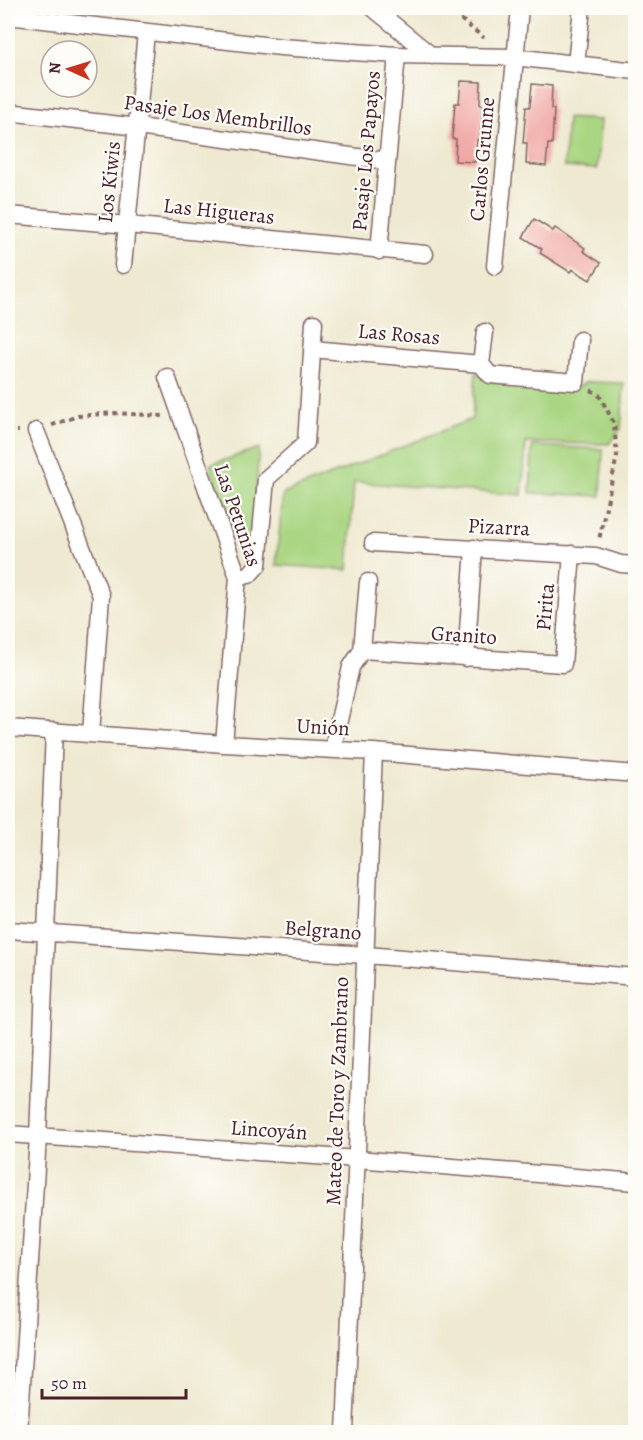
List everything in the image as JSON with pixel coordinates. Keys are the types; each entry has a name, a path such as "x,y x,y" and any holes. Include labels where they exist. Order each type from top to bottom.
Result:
{"street":[{"path":"373,8 432,56"},
{"name":"Carlos Grunne","path":"495,266 520,8"},
{"path":"576,64 582,8"},
{"path":"8,16 281,47 397,55 514,57 636,71"},
{"name":"Los Kiwis","path":"123,265 146,33"},
{"name":"Pasaje Los Papayos","path":"379,250 397,55"},
{"name":"Pasaje Los Membrillos","path":"8,112 138,126 387,161"},
{"name":"Las Higueras","path":"8,215 425,254"},
{"path":"238,577 249,575 258,565 266,479 306,443 314,323"},
{"path":"482,364 485,332"},
{"name":"Las Rosas","path":"312,349 482,364 490,375 576,382 580,340"},
{"name":"Las Petunias","path":"166,377 238,577 224,744"},
{"path":"36,431 100,596 91,734"},
{"name":"Pizarra","path":"372,543 596,556 628,565"},
{"path":"466,658 474,548"},
{"name":"Pirita","path":"563,664 572,554"},
{"path":"335,750 335,738 351,667 362,650 368,582"},
{"name":"Granito","path":"362,650 563,664"},
{"name":"Unión","path":"8,728 224,744 375,752 636,774"},
{"path":"19,1432 38,1137 54,731"},
{"name":"Mateo de Toro y Zambrano","path":"345,1432 375,752"},
{"name":"Belgrano","path":"8,930 636,977"},
{"name":"Lincoyán","path":"8,1134 636,1182"}],"path":[{"path":"447,8 485,39 498,42 517,40"},
{"path":"596,556 617,456 614,423 599,395"},
{"path":"8,431 36,431 78,416 115,413 158,417 180,413"}],"green space":[{"path":"567,118 600,120 597,169 564,167"},
{"path":"476,373 492,382 574,389 587,382 624,383 621,429 609,444 526,443 522,495 354,482 348,570 276,565 283,494 472,419"},
{"path":"532,446 603,449 601,496 530,493"},
{"path":"259,448 251,566 244,566 210,465"}],"building":[{"path":"461,81 481,82 480,105 483,105 480,140 477,140 475,162 455,161 456,139 452,139 455,103 459,103"},
{"path":"532,84 552,86 551,109 554,109 552,144 548,144 546,166 526,164 527,143 523,143 526,107 530,107"},
{"path":"534,219 553,231 555,228 585,248 583,251 601,263 590,280 572,269 570,272 540,253 542,249 523,237"}]}
